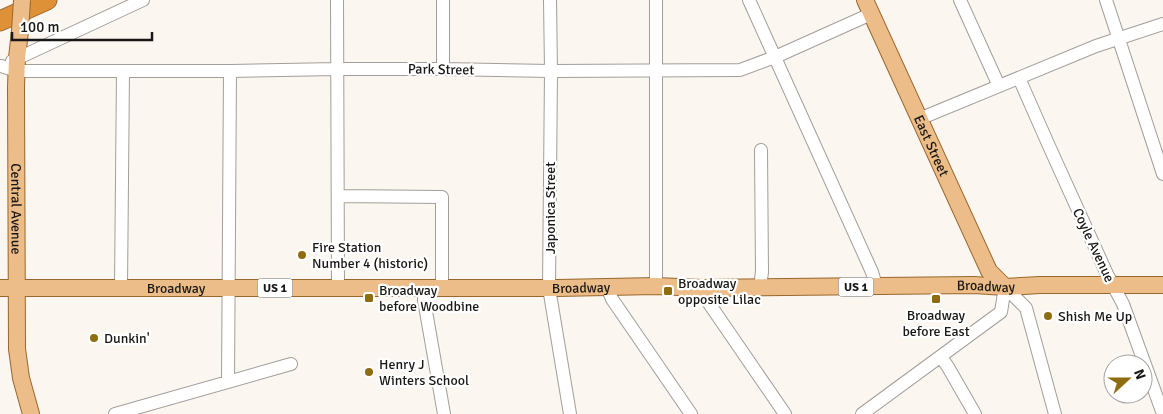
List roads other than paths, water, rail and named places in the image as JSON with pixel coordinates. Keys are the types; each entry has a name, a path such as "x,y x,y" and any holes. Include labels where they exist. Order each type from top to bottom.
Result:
{"highway":[{"path":"0,21 47,0"}],"main road":[{"name":"Central Avenue","path":"22,0 20,31 9,65 8,288 21,378 32,414"},
{"name":"East Street","path":"868,7 989,272 1005,287"},
{"name":"Broadway","path":"8,288 549,288 656,286 702,288 1163,285"}],"street":[{"path":"9,65 143,0"},
{"path":"337,0 338,287"},
{"path":"443,0 443,69"},
{"name":"Japonica Street","path":"550,0 549,288 570,414"},
{"path":"656,0 656,286"},
{"path":"749,0 872,272 876,286"},
{"path":"960,0 1000,86"},
{"path":"1106,0 1163,174"},
{"name":"Park Street","path":"9,65 123,71 337,69 740,70 775,57 868,7"},
{"path":"919,119 1096,46 1163,24"},
{"path":"121,288 123,71"},
{"path":"228,382 230,71"},
{"name":"Coyle Avenue","path":"1019,78 1048,146 1112,285 1123,304 1163,414"},
{"path":"760,287 762,272 761,150"},
{"path":"338,196 442,197 442,288"},
{"path":"607,287 612,299 691,414"},
{"path":"862,414 1001,312 1005,287"},
{"path":"1005,287 1026,308 1055,414"},
{"path":"424,288 424,300 444,414"},
{"path":"702,288 704,296 785,414"},
{"path":"940,357 948,366 975,414"},
{"path":"115,414 291,364"}],"place":[{"name":"Fire Station Number 4 (historic)","path":"302,255"},
{"name":"Broadway opposite Lilac","path":"668,291"},
{"name":"Broadway before Woodbine","path":"369,298"},
{"name":"Broadway before East","path":"936,299"},
{"name":"Shish Me Up","path":"1048,316"},
{"name":"Dunkin'","path":"94,338"},
{"name":"Henry J Winters School","path":"369,372"}]}
